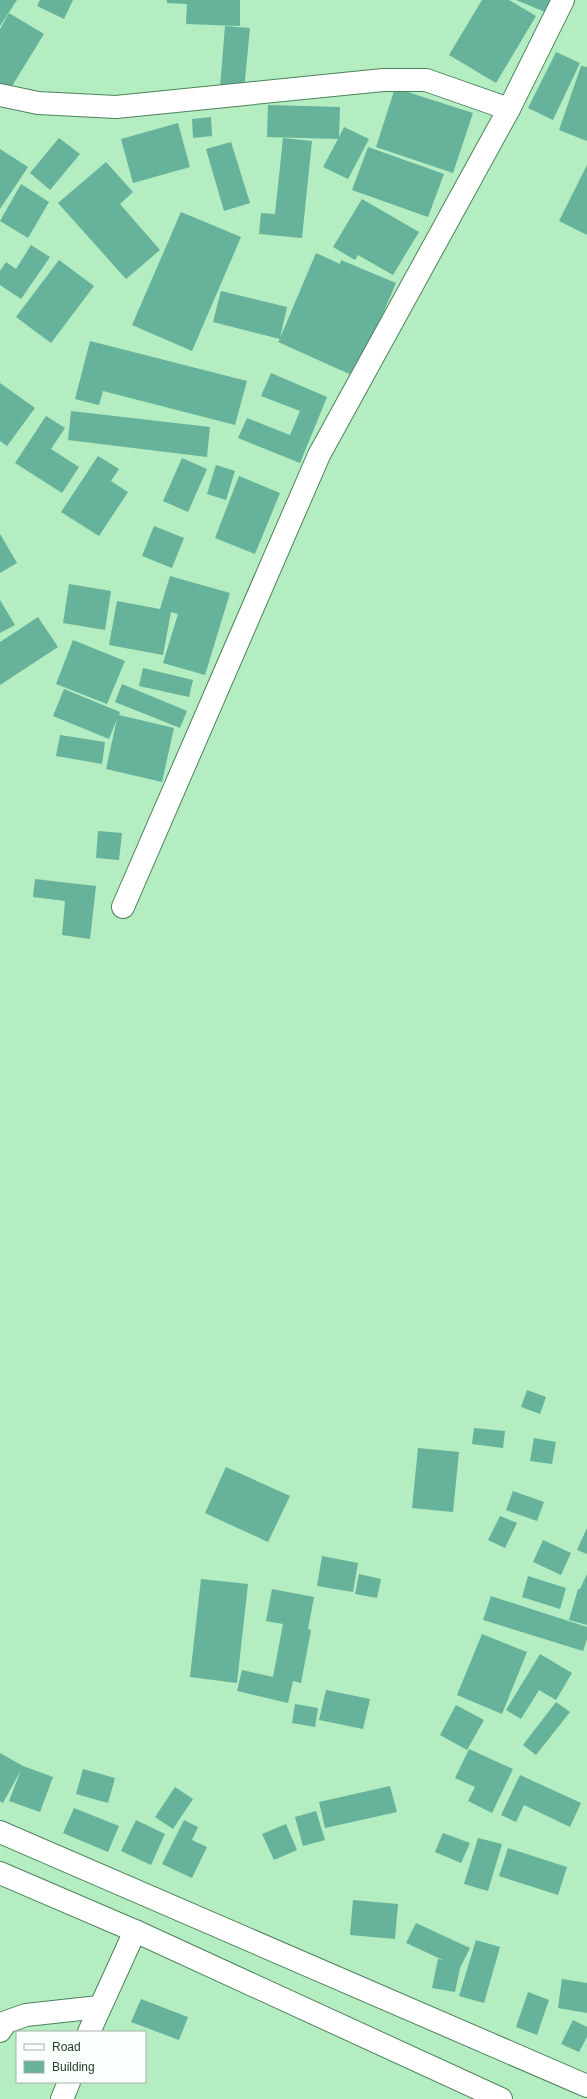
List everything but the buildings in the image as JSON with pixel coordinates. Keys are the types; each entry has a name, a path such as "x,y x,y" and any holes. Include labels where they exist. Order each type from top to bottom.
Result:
{"street":[{"path":"123,907 319,455 509,109 563,0"},
{"path":"0,95 38,103 116,107 383,80 426,80 509,109"},
{"path":"0,1832 587,2086"},
{"path":"0,1873 135,1932 500,2099"},
{"path":"89,2031 99,2007 135,1932"},
{"path":"0,2032 6,2022 26,2015 99,2007"},
{"path":"62,2099 69,2083"}]}
